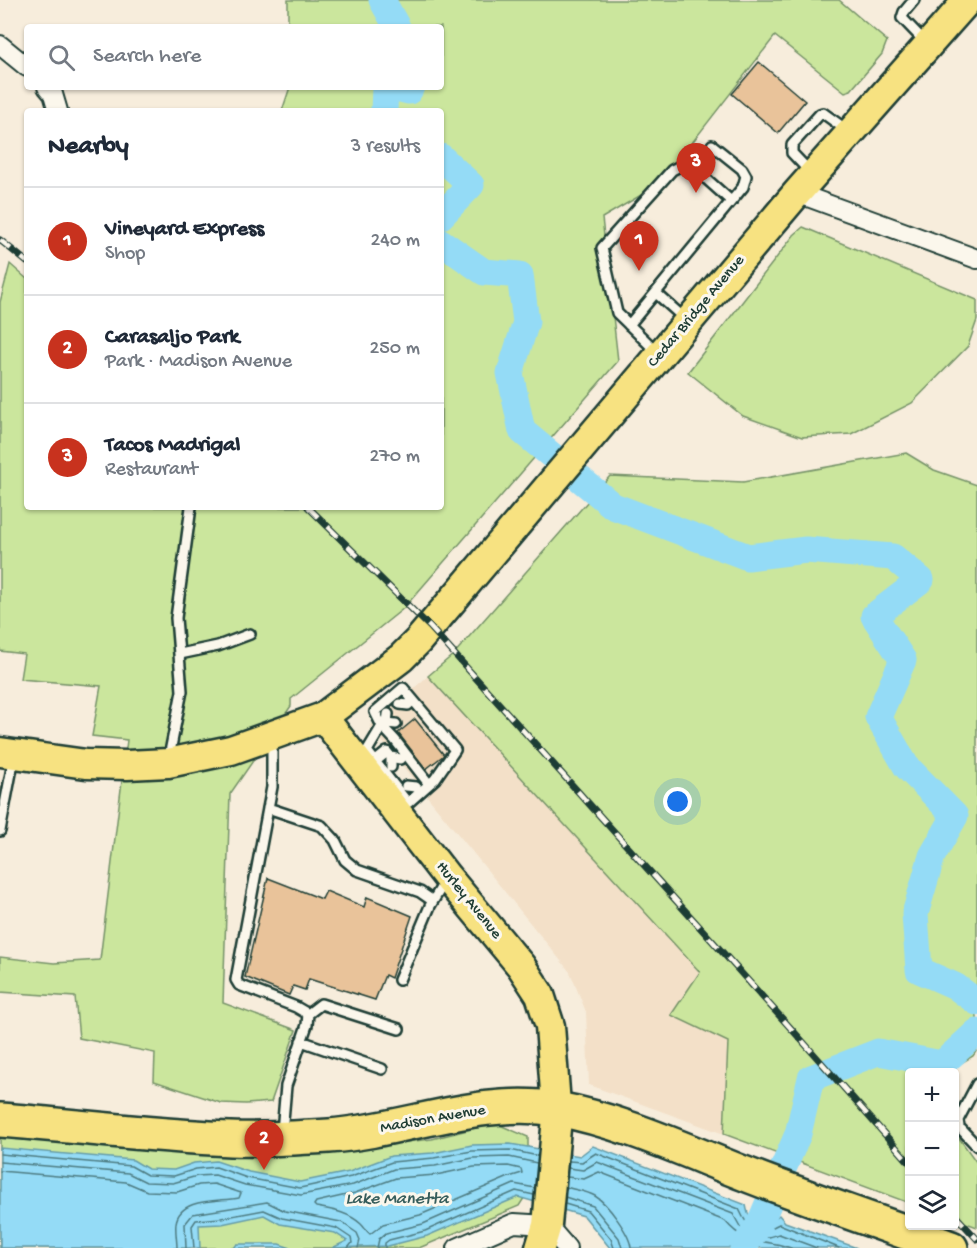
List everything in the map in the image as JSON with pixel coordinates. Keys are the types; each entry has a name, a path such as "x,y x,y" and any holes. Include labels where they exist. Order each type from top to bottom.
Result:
{"highway":[{"name":"Madison Avenue","path":"0,1120 231,1139 281,1138 372,1131 466,1111 526,1107 600,1120 951,1248"}],"main road":[{"name":"Cedar Bridge Avenue","path":"7,753 86,764 168,763 231,750 272,736 322,717 382,689 401,658 430,627 510,530 850,132 968,1"},
{"name":"Hurley Avenue","path":"322,717 366,757 403,808 447,877 521,966 540,995 550,1026 557,1114 545,1231"}],"street":[{"path":"0,45 24,65"},
{"path":"50,90 57,108"},
{"path":"805,184 977,259"},
{"path":"457,1248 514,1222 545,1231 567,1248"}],"lane":[{"path":"914,0 902,18 928,45"},
{"path":"629,325 743,187 746,176 742,169 712,145"},
{"path":"661,356 617,313 602,248 672,170 684,164 693,167 731,201"},
{"path":"656,293 689,322"},
{"path":"168,763 182,691 176,618 191,510"},
{"path":"180,654 218,646 250,634"},
{"path":"406,786 429,784 455,750 407,705 404,688 382,689 375,712 388,722 395,740 429,784"},
{"path":"366,757 388,722"},
{"path":"272,736 272,787 236,980 239,985 296,1007 308,1014"},
{"path":"366,757 387,752 394,761"},
{"path":"0,831 7,753"},
{"path":"403,808 417,786"},
{"path":"268,808 322,826 335,840 345,860 357,870 420,892 433,901"},
{"path":"399,980 433,901 447,877"},
{"path":"281,1138 286,1086 308,1014 321,1004 399,1029"},
{"path":"301,1041 382,1069"},
{"path":"977,1084 958,1120 959,1127 977,1146"}],"shaded area":[{"path":"428,676 700,972 671,1015 728,1042 724,1134 589,1085 586,1012 570,972 370,726"}],"green space":[{"path":"288,0 839,0 887,41 882,54 851,90 845,92 775,36 660,184 602,218 618,361 404,608 291,699 291,706 230,794 223,1003 296,1030 271,1102 221,1103 154,1081 155,1053 79,1038 75,997 0,992 0,957 54,963 100,960 127,740 92,736 101,686 20,679 24,654 0,651 0,302 10,264 24,276 24,510 444,510 444,108 283,108 289,90 444,90 444,24 288,24"},
{"path":"803,227 977,300 977,320 968,346 912,403 851,434 802,437 743,416 688,372 794,235"},
{"path":"906,453 934,470 977,485 977,1050 973,1056 953,1068 905,1068 905,1202 724,1134 728,1042 671,1015 700,972 428,676 454,654 610,476 743,482"},
{"path":"495,1123 528,1137 528,1192 519,1206 419,1248 0,1248 0,1129 388,1144 432,1139"},
{"path":"959,1138 977,1163 977,1227 959,1220"}],"water":[{"name":"Lake Manetta","path":"510,1144 580,1156 593,1146 746,1205 750,1218 758,1224 767,1223 779,1215 785,1222 857,1248 610,1248 584,1216 518,1197 427,1236 388,1246 332,1248 347,1241 335,1233 280,1224 264,1215 222,1224 199,1225 200,1248 0,1248 0,1148 133,1160 148,1169 174,1170 194,1163 216,1161 249,1172 300,1182 349,1172 391,1156 433,1153 472,1145"},
{"path":"237,1244 279,1244 291,1248 234,1248"}],"building":[{"path":"759,62 805,101 778,133 732,94"},
{"path":"415,719 444,755 426,769 398,733"},
{"path":"268,878 322,899 326,891 364,907 367,897 412,916 391,978 385,975 375,1000 309,979 305,990 293,986 289,995 245,977"}],"waterway":[{"path":"382,0 395,24"},
{"path":"384,108 385,90"},
{"path":"405,90 410,90"},
{"path":"444,160 471,185 444,213"},
{"path":"444,244 484,272 520,275 526,322 510,373 522,431 613,506 748,557 806,550 893,557 921,580 874,616 903,660 878,717 906,766 955,816 932,856 915,914 919,970 955,986 977,1002"},
{"path":"743,1248 759,1225 798,1134 811,1078 878,1052 942,1064 977,1032"}],"railway":[{"path":"0,240 24,260"},
{"path":"311,510 430,627 905,1157"},
{"path":"959,1219 977,1239"}],"place":[{"name":"Tacos Madrigal","path":"696,193"},
{"name":"Vineyard Express","path":"639,271"},
{"name":"Carasaljo Park","path":"264,1170"}]}
